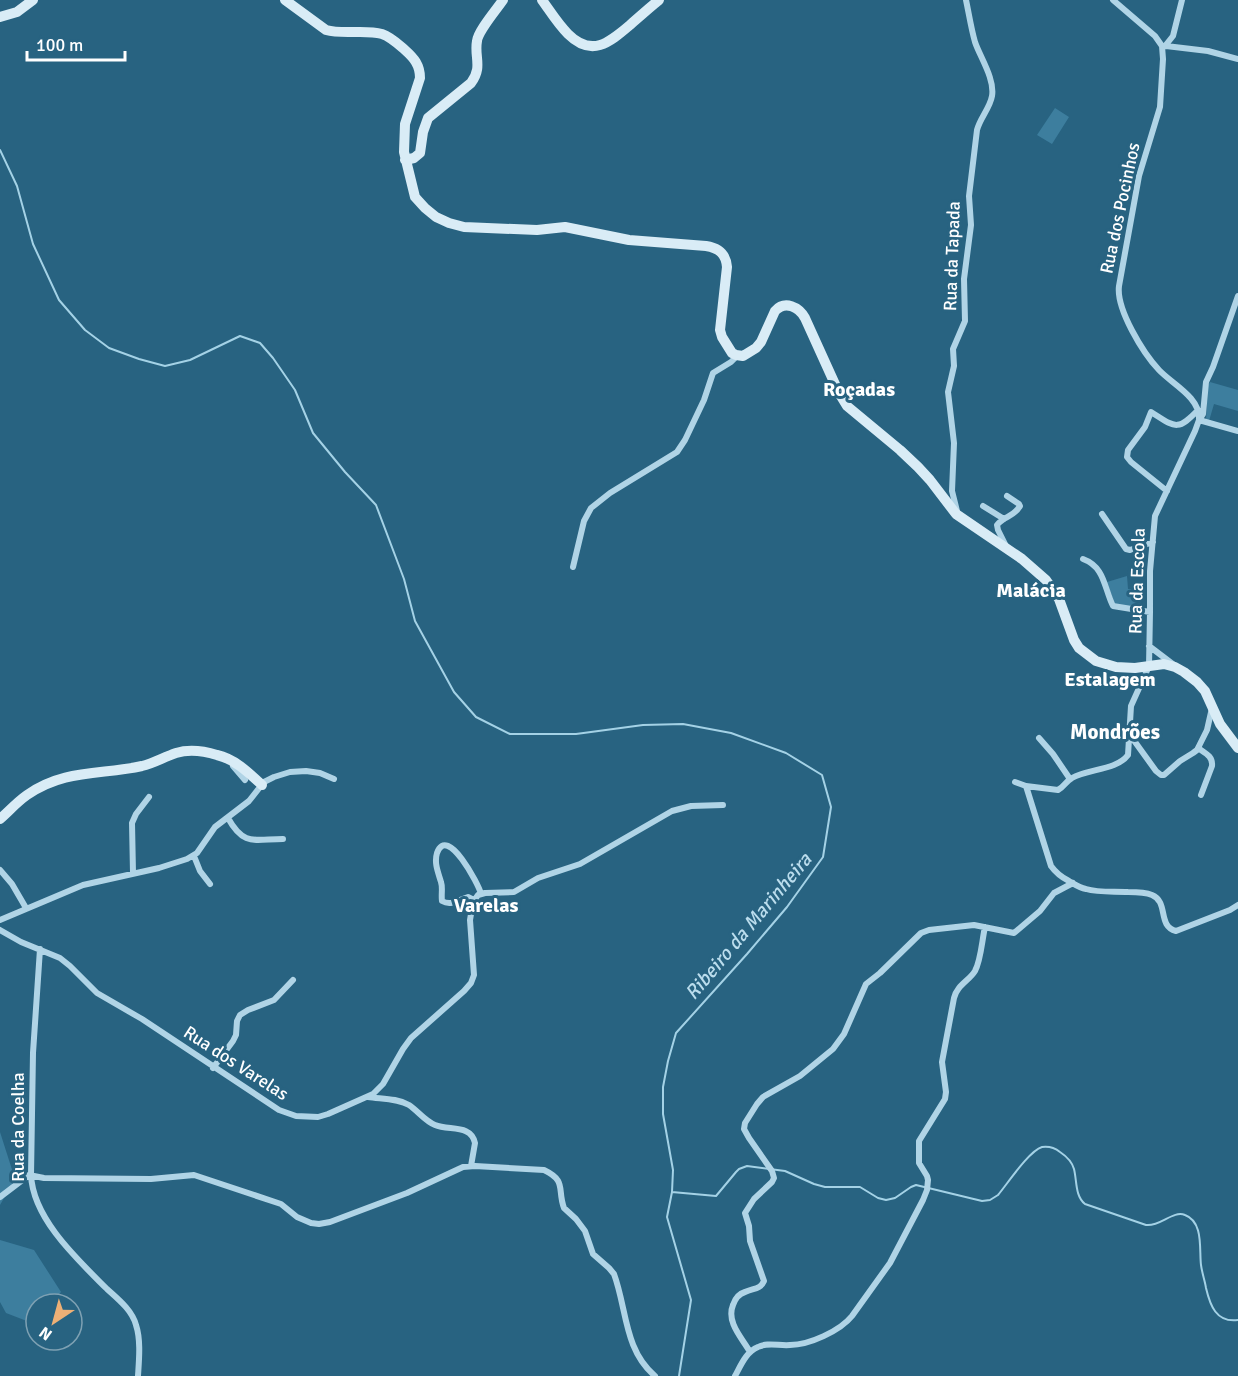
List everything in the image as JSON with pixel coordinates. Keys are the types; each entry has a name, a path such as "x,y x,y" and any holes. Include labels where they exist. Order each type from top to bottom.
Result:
{"main road":[{"path":"0,17 16,12 33,0"},
{"path":"285,0 326,30 375,33 386,36 397,43 416,62 420,70 420,78 404,127 403,146 413,191 417,200 433,215 455,225 470,228 534,230 565,227 625,240 706,246 718,249 725,257 727,267 720,331 729,350 737,356 746,355 759,345 777,308 788,305 800,310 844,402 921,470 951,510 1009,550 1051,586 1079,648 1096,661 1116,667 1132,668 1158,664 1167,665 1187,674 1203,688 1220,724 1238,748"},
{"path":"405,160 414,158 420,153 424,127 428,118 474,78 478,67 477,39 503,0"},
{"path":"542,0 570,36 581,43 598,46 612,40 658,0"},
{"path":"0,819 30,793 65,777 141,766 182,752 219,755 232,761 262,785"}],"street":[{"name":"Rua da Tapada","path":"958,516 952,490 954,443 948,389 954,366 952,349 965,321 964,279 971,225 969,196 976,130 992,93 989,76 975,40 966,0"},
{"path":"1113,0 1152,33 1164,47 1208,51 1238,59"},
{"path":"1164,47 1173,36 1182,0"},
{"name":"Rua dos Pocinhos","path":"1164,47 1160,107 1139,179 1118,296 1148,356 1163,374 1190,397 1198,410"},
{"name":"Rua da Escola","path":"1149,666 1150,571 1156,513 1204,412 1206,382 1238,296"},
{"path":"573,567 584,521 589,511 610,493 677,452 685,441 704,400 713,373 737,356"},
{"path":"1198,410 1199,420 1238,431"},
{"path":"1167,491 1129,460 1128,452 1145,427 1151,412 1177,426 1187,422 1198,410"},
{"path":"997,527 998,523 1016,513 1020,507 1007,496"},
{"path":"983,506 1004,519"},
{"path":"991,511 1009,550"},
{"path":"1102,514 1126,549 1130,550 1153,542"},
{"path":"1083,559 1094,564 1100,573 1113,606 1150,612"},
{"path":"1149,646 1187,674"},
{"path":"1015,782 1026,786 1058,790 1063,788 1070,779 1124,760 1129,752 1132,703 1149,666"},
{"path":"1130,735 1155,770 1166,775 1178,762 1198,748 1208,730 1212,705"},
{"path":"1040,738 1070,779"},
{"path":"1198,748 1210,756 1213,763 1201,795"},
{"path":"202,752 212,754 232,766 244,780"},
{"path":"0,920 88,883 181,862 194,856 215,827 249,801 264,782 282,774 299,771 320,773 334,779"},
{"path":"1026,786 1051,866 1059,876 1087,890 1153,895 1161,904 1165,924 1174,931 1237,908"},
{"path":"133,873 132,823 136,814 150,797"},
{"path":"481,894 462,858 450,848 445,846 441,848 438,853 437,869 442,884 442,901 453,903 468,897 474,900 481,894 514,892 531,881 580,864 672,812 691,806 723,805"},
{"path":"228,818 242,837 255,840 283,839"},
{"path":"194,856 200,871 210,884"},
{"path":"0,870 12,884 26,908"},
{"path":"750,1352 732,1323 730,1313 739,1294 758,1288 764,1282 764,1276 750,1241 749,1224 745,1212 755,1197 773,1181 774,1176 744,1130 746,1122 759,1101 800,1076 833,1048 842,1037 865,985 919,934 929,930 968,925 1010,933 1016,932 1042,910 1054,893 1073,883"},
{"name":"Rua dos Varelas","path":"0,930 15,939 60,958 97,993 142,1019 279,1110 296,1116 313,1118 323,1116 377,1091 408,1041 463,992 473,979 470,920 474,900"},
{"path":"735,1376 743,1361 757,1347 804,1343 836,1330 846,1323 891,1261 928,1188 927,1176 919,1163 919,1141 945,1099 942,1062 954,996 976,968 985,927"},
{"name":"Rua da Coelha","path":"40,950 33,1053 32,1188 47,1220 62,1243 120,1301 134,1319 138,1331 138,1376"},
{"path":"213,1068 234,1041 240,1015 272,1002 293,980"},
{"path":"368,1097 403,1102 435,1125 462,1130 470,1134 475,1143 471,1166"},
{"path":"0,1197 31,1175 47,1179 154,1179 194,1175 281,1204 300,1218 319,1224 407,1193 457,1169 471,1166 548,1171 558,1180 564,1208 586,1232 592,1252 614,1274 629,1336 645,1367 656,1376"}],"shaded area":[{"path":"1055,108 1069,117 1052,144 1037,135"},
{"path":"1210,382 1238,390 1238,411 1214,404 1209,421 1206,420"},
{"path":"1127,576 1128,589 1136,589 1136,593 1141,593 1141,609 1115,605 1107,582"},
{"path":"0,1132 15,1179 0,1205"},
{"path":"0,1240 34,1250 61,1292 24,1292 24,1320 6,1313 0,1302"}],"waterway":[{"name":"Ribeiro da Marinheira","path":"0,150 17,186 33,244 59,300 85,330 109,348 165,366 190,360 240,336 260,343 273,358 295,390 313,433 376,505 404,579 415,621 454,692 476,717 510,734 576,734 643,725 683,724 731,733 786,753 822,775 831,807 823,857 787,907 676,1033 668,1061 663,1087 663,1114 673,1170 667,1217 691,1300 679,1376"},
{"path":"672,1192 716,1196 739,1169 747,1166 785,1171 825,1187 860,1187 886,1200 895,1198 916,1185 982,1201 990,1200 998,1195 1025,1161 1042,1147 1049,1147 1056,1149 1072,1164 1078,1193 1085,1204 1146,1225 1156,1224 1180,1214 1191,1219 1198,1230 1201,1268 1212,1306 1215,1312 1224,1319 1238,1320"}],"district":[{"name":"Roçadas","path":"859,389"},
{"name":"Malácia","path":"1031,590"},
{"name":"Estalagem","path":"1110,679"},
{"name":"Mondrões","path":"1115,732"},
{"name":"Varelas","path":"486,905"}]}
